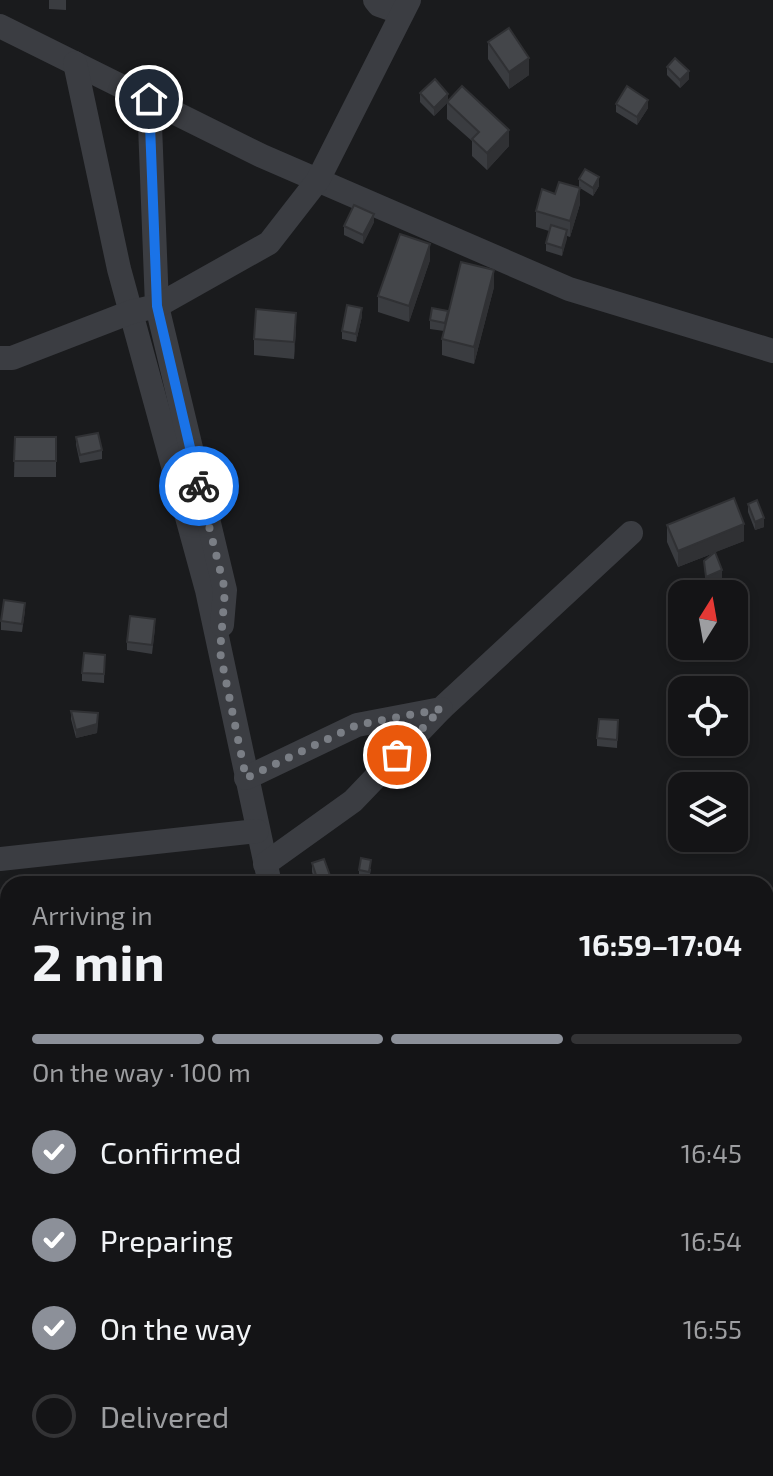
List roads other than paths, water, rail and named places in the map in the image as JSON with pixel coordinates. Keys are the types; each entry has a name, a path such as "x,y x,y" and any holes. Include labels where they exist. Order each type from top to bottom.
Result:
{"street":[{"path":"0,358 12,358 131,312 157,306 269,243 318,180 406,6 379,5 375,0"},
{"path":"0,26 318,180 569,289 773,351"},
{"path":"75,63 131,312 207,590 268,874 353,801 441,709 631,533"},
{"path":"149,99 157,306 225,590 220,652"},
{"path":"246,778 357,725 441,709"},
{"path":"0,859 257,831"}]}
